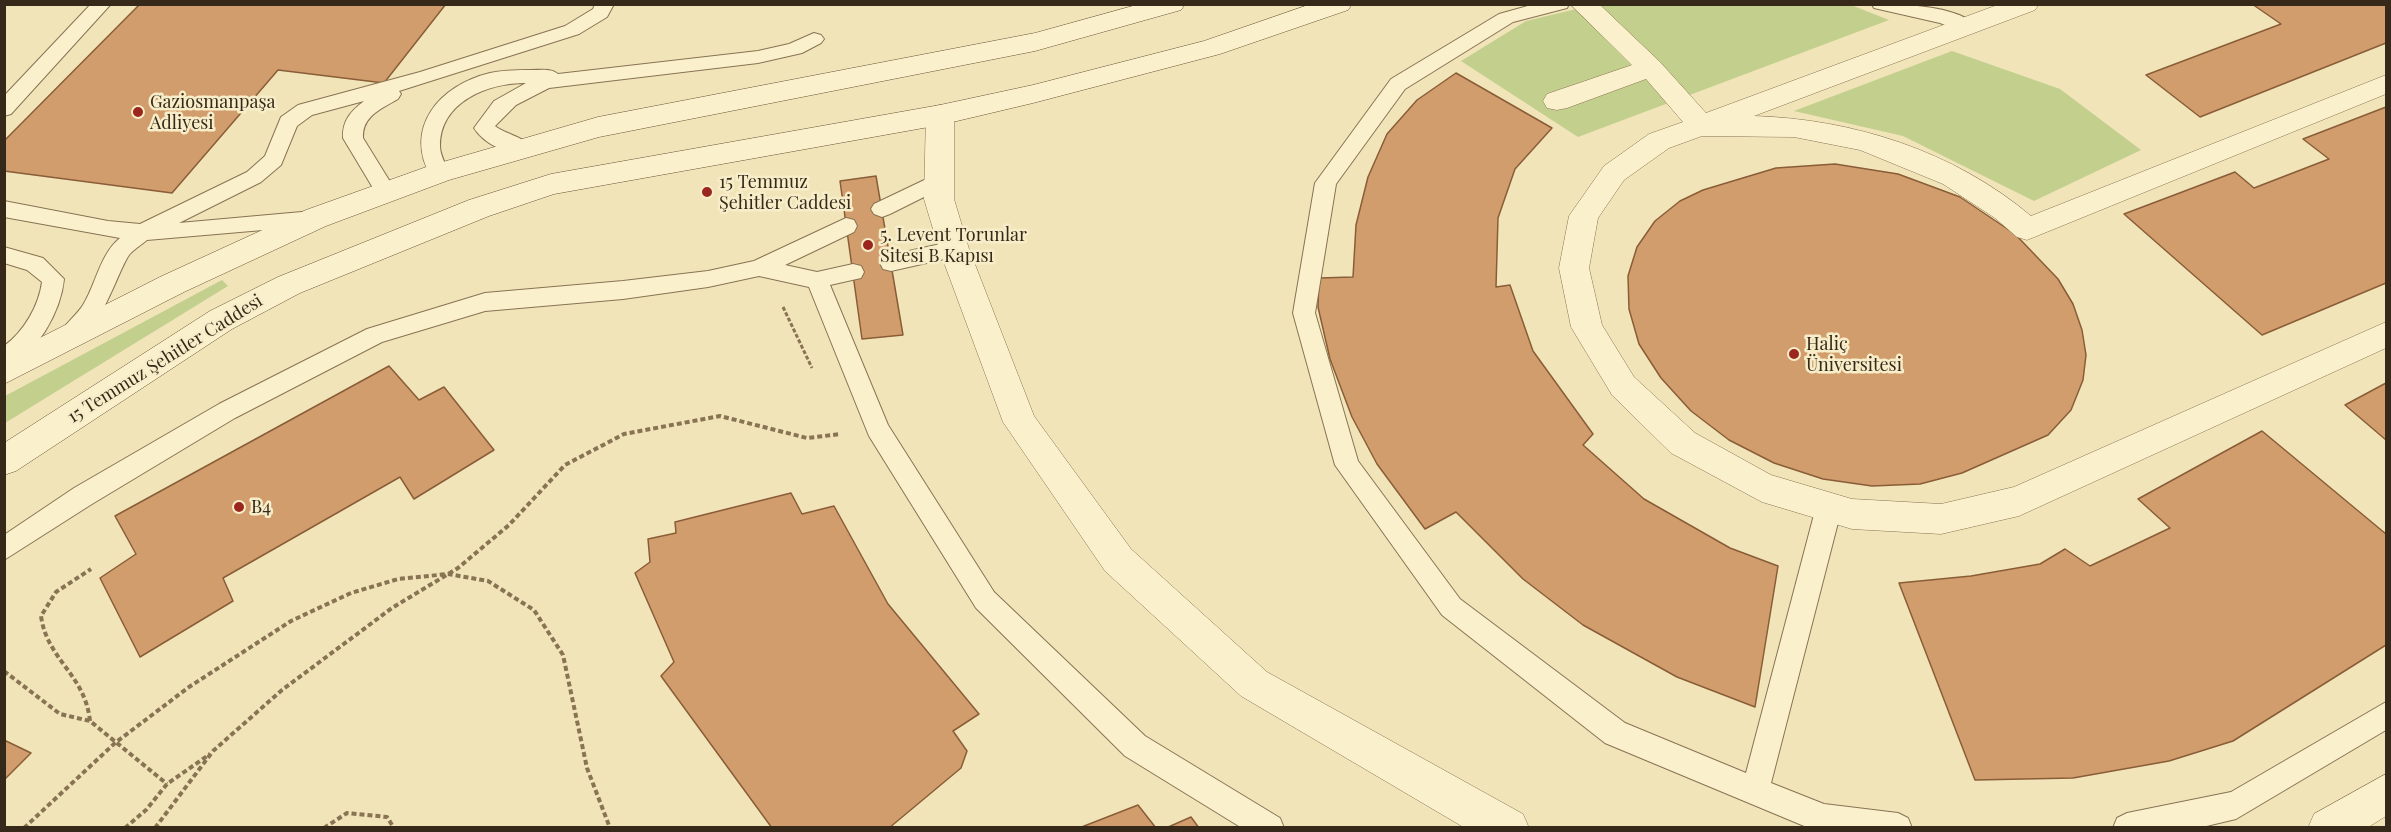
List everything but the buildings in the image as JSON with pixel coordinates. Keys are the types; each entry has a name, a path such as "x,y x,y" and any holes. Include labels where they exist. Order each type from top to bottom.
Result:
{"street":[{"path":"4,371 173,284 316,218 439,173 598,128 1035,42 1172,4"},
{"name":"15 Temmuz Şehitler Caddesi","path":"4,461 221,320 289,285 468,212 550,184 940,115 1211,48 1339,4"},
{"path":"1583,4 1651,68 1702,126 1772,125 1810,130 1860,141 1961,181 2009,212 2027,229 2386,84"},
{"path":"2026,4 1659,141 1614,172 1584,216 1574,268 1587,327 1623,386 1683,443 1762,487 1852,514 1941,519 2019,501 2386,334"},
{"path":"1557,101 1651,68"},
{"path":"940,115 939,199 954,249 1020,423 1118,560 1254,684 1496,823 1509,828"},
{"path":"2328,828 2386,794"}],"lane":[{"path":"4,109 102,4"},
{"path":"66,339 92,311 121,249 142,232 254,177 274,160 288,122 305,110 426,76 572,30 594,17 605,4"},
{"path":"1560,4 1506,18 1398,84 1326,183 1304,313 1347,465 1451,607 1615,733 1824,819 1898,828"},
{"path":"1881,4 1945,18 1966,27"},
{"path":"521,148 498,140 484,128 491,112 516,96 545,82 758,57 795,49 814,39"},
{"path":"387,193 371,165 353,142 351,128 353,120 369,105 426,76"},
{"path":"439,173 429,148 434,122 453,98 473,86 494,79 581,76"},
{"path":"882,209 939,181"},
{"path":"4,209 108,229 156,234 316,218"},
{"path":"4,549 83,496 227,411 375,335 485,302 623,290 759,268 846,226"},
{"path":"891,263 954,249"},
{"path":"4,255 35,264 53,279 51,300 23,345 4,358"},
{"path":"759,268 817,280 853,272"},
{"path":"817,280 878,429 985,600 1135,746 1270,828"},
{"path":"1755,791 1829,507"},
{"path":"2127,828 2236,805 2386,715"}],"path":[{"path":"778,298 813,371"},
{"path":"125,828 146,810 166,784 213,751 282,690 392,608 448,574 509,525 565,465 624,434 720,416 807,438 843,434"},
{"path":"838,423 848,444"},
{"path":"90,721 90,702 71,670 45,638 41,616 56,592 91,569"},
{"path":"24,828 115,743 189,687 291,621 351,593 398,579 448,574 488,581 534,610 563,656 587,768 610,828"},
{"path":"4,671 60,714 90,721 166,784"},
{"path":"155,828 213,751"},
{"path":"324,828 347,813 387,817 394,828"}],"green space":[{"path":"1593,5 1851,5 1889,20 1578,137 1461,61 1526,21"},
{"path":"1952,51 2060,89 2141,150 2034,201 1903,136 1794,111"},
{"path":"222,280 228,286 5,423 5,396"}],"place":[{"name":"Gaziosmanpaşa Adliyesi","path":"138,112"},
{"name":"15 Temmuz Şehitler Caddesi","path":"707,192"},
{"name":"5. Levent Torunlar Sitesi B Kapısı","path":"868,245"},
{"name":"Haliç Üniversitesi","path":"1794,354"},
{"name":"B4","path":"239,507"}]}
